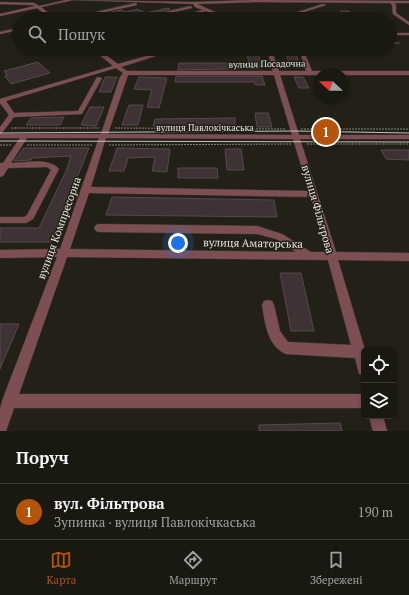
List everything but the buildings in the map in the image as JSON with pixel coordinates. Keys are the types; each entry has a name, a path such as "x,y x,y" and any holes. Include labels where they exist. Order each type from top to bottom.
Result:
{"street":[{"path":"0,14 71,0"},
{"path":"75,0 125,0 143,3 195,4 257,1 409,2"},
{"path":"100,12 154,0"},
{"path":"187,0 212,12"},
{"path":"0,1 30,3 34,4 45,12"},
{"path":"390,1 394,7 394,12"},
{"path":"300,12 326,4 344,2"},
{"path":"166,12 195,4"},
{"path":"199,12 207,10"},
{"path":"397,15 409,24"},
{"path":"0,33 12,30"},
{"path":"397,34 409,34"},
{"path":"103,56 126,73"},
{"path":"12,115 1,100 151,56"},
{"name":"вулиця Фільтрова","path":"271,56 297,137 361,356"},
{"path":"303,56 309,72"},
{"name":"вулиця Посадочна","path":"126,73 409,73"},
{"name":"вулиця Компресорна","path":"0,428 86,190 123,77 126,73"},
{"path":"12,115 80,113 99,78"},
{"path":"0,132 12,115"},
{"name":"вулиця Павлокічкаська","path":"0,136 409,137"},
{"path":"0,174 2,166 25,136"},
{"path":"0,220 26,220 30,217 54,169 47,165 2,166"},
{"path":"86,190 314,194"},
{"path":"99,228 258,230 271,232 284,238 309,256"},
{"name":"вулиця Аматорська","path":"0,254 63,253 409,257"},
{"path":"268,305 275,337 280,344 286,348 360,352"},
{"path":"10,401 361,401"},
{"path":"377,419 380,431"}],"path":[{"path":"9,128 104,136 297,137 409,144"},
{"path":"0,145 19,145 104,136 297,137 409,129"}],"tram line":[{"path":"0,133 295,131 409,133"},
{"path":"0,141 409,142"}],"place":[{"name":"вул. Фільтрова","path":"326,132"}]}
